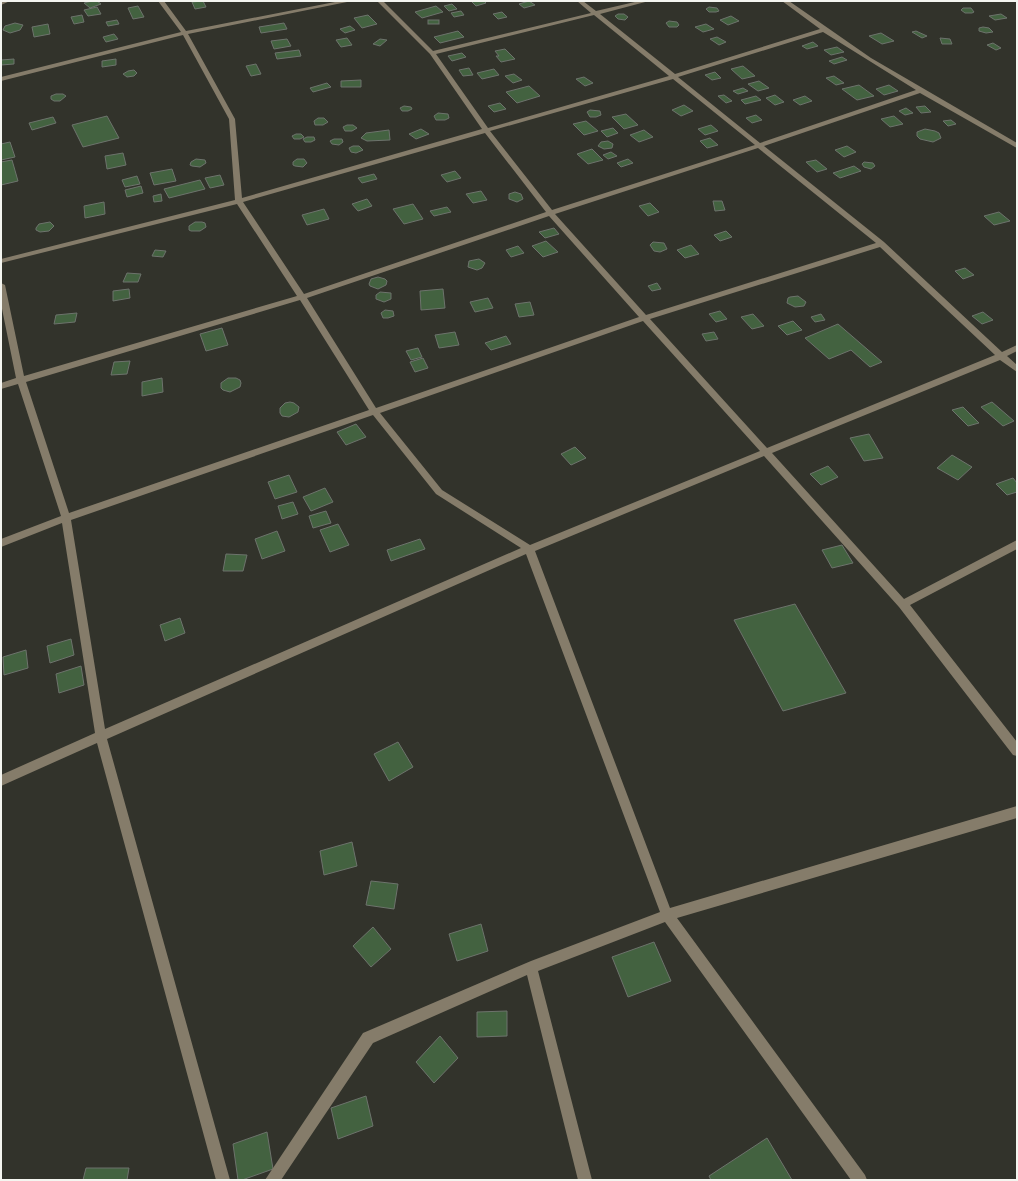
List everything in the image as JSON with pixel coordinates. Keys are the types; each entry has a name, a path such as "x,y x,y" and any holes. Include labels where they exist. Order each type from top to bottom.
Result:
{"street":[{"path":"1,3 7,1"},
{"path":"161,1 185,33 232,119 238,201 302,297 374,411 439,492 529,549 667,915 860,1180"},
{"path":"1,80 185,33 349,1"},
{"path":"380,1 432,53 486,130 550,213 903,604 1017,751"},
{"path":"580,1 881,244 1001,356 1017,369"},
{"path":"432,53 646,1"},
{"path":"785,1 823,30 920,91 1017,146"},
{"path":"1,262 238,201 673,77 823,30"},
{"path":"1,386 302,297 550,213 759,146 920,91"},
{"path":"1,543 66,518 646,318 881,244"},
{"path":"1,285 21,380 66,518 101,736 223,1180"},
{"path":"1,781 529,549 766,453 1001,356 1017,348"},
{"path":"903,604 1017,544"},
{"path":"272,1180 368,1038 531,967 667,915 1017,812"},
{"path":"531,967 585,1180"}],"building":[{"path":"97,1 101,4 90,8 84,3"},
{"path":"203,1 206,7 195,9 192,2"},
{"path":"471,1 484,1 486,3 476,6"},
{"path":"529,1 535,5 524,8 519,4"},
{"path":"452,4 457,9 449,11 444,6"},
{"path":"138,6 144,17 133,19 128,8"},
{"path":"436,6 443,12 422,18 415,12"},
{"path":"97,7 101,14 88,16 84,10"},
{"path":"709,7 717,8 719,11 709,12 706,9"},
{"path":"963,8 971,8 974,12 965,13 961,10"},
{"path":"461,11 464,15 454,17 451,13"},
{"path":"502,12 507,17 498,19 493,14"},
{"path":"618,14 624,14 628,17 625,20 618,19 615,16"},
{"path":"1001,14 1007,18 995,20 989,16"},
{"path":"82,15 84,22 74,24 71,17"},
{"path":"368,15 377,24 362,28 354,18"},
{"path":"731,16 739,21 728,25 720,20"},
{"path":"117,20 119,24 108,26 106,22"},
{"path":"428,20 439,20 439,24 428,24"},
{"path":"669,21 677,22 679,25 677,27 669,27 666,23"},
{"path":"15,23 23,25 20,30 10,33 3,30 5,26"},
{"path":"284,23 287,29 261,33 259,27"},
{"path":"48,24 50,34 34,37 32,27"},
{"path":"706,24 714,29 703,32 695,27"},
{"path":"350,26 355,30 345,33 340,29"},
{"path":"979,28 989,28 993,32 986,33 979,31"},
{"path":"458,31 464,37 440,43 434,37"},
{"path":"916,31 927,36 922,38 912,32"},
{"path":"881,33 894,41 882,44 869,36"},
{"path":"114,34 118,39 106,42 103,37"},
{"path":"717,37 726,42 719,45 710,39"},
{"path":"347,38 352,45 341,47 336,40"},
{"path":"940,38 950,39 952,44 942,44"},
{"path":"287,39 291,46 274,49 271,41"},
{"path":"380,39 387,40 380,46 373,44"},
{"path":"813,42 818,46 807,49 802,46"},
{"path":"993,43 1001,48 996,50 987,45"},
{"path":"837,47 844,52 831,55 824,50"},
{"path":"505,49 515,59 501,62 496,56 499,56 495,51"},
{"path":"299,50 301,56 277,59 275,53"},
{"path":"462,53 466,57 452,61 448,56"},
{"path":"842,57 847,60 834,64 829,61"},
{"path":"14,59 14,64 1,65 1,60"},
{"path":"116,59 116,65 102,67 102,61"},
{"path":"256,64 261,74 251,76 246,66"},
{"path":"743,66 755,76 742,79 731,69"},
{"path":"469,68 473,75 463,76 459,70"},
{"path":"494,69 499,75 482,79 477,73"},
{"path":"134,70 137,73 134,76 127,77 123,74 128,71"},
{"path":"715,72 721,78 712,80 705,75"},
{"path":"514,74 522,80 513,83 505,76"},
{"path":"834,76 844,83 836,85 826,78"},
{"path":"584,77 593,83 585,86 576,79"},
{"path":"361,80 361,87 341,87 341,81"},
{"path":"759,81 769,88 758,91 748,84"},
{"path":"327,83 331,87 313,92 310,88"},
{"path":"859,85 874,96 857,100 842,89"},
{"path":"889,85 898,91 884,95 876,89"},
{"path":"529,86 540,96 517,103 506,92"},
{"path":"743,88 748,91 738,94 733,91"},
{"path":"63,94 66,96 60,101 54,101 51,99 51,96"},
{"path":"724,95 732,101 726,103 718,96"},
{"path":"775,95 784,102 775,105 766,98"},
{"path":"756,96 761,100 745,104 741,100"},
{"path":"805,96 812,101 800,105 793,100"},
{"path":"500,103 506,109 494,112 488,106"},
{"path":"684,105 693,111 681,116 672,110"},
{"path":"404,106 411,107 412,109 402,111 400,108"},
{"path":"925,106 931,112 921,113 916,107"},
{"path":"906,108 913,113 905,115 899,111"},
{"path":"590,110 600,111 601,115 590,117 587,112"},
{"path":"438,113 448,114 449,118 445,120 436,120 434,116"},
{"path":"626,114 638,125 624,129 612,117"},
{"path":"756,115 762,120 752,123 746,118"},
{"path":"107,116 119,138 83,147 72,125"},
{"path":"894,116 903,124 890,127 881,119"},
{"path":"53,117 56,123 32,130 29,123"},
{"path":"318,118 324,118 328,122 323,125 315,125 314,121"},
{"path":"951,120 956,124 948,126 943,121"},
{"path":"586,121 598,131 584,135 573,124"},
{"path":"353,125 357,128 352,131 345,131 343,127"},
{"path":"711,125 718,131 705,135 698,129"},
{"path":"613,128 618,133 607,137 601,131"},
{"path":"421,129 429,134 416,139 409,134"},
{"path":"925,129 939,133 941,138 933,142 920,139 917,136 917,132"},
{"path":"389,130 390,140 367,141 361,138 366,133"},
{"path":"644,130 653,137 639,142 630,135"},
{"path":"301,134 304,137 294,139 292,136"},
{"path":"307,137 314,137 315,140 305,142 303,139"},
{"path":"710,138 718,145 707,148 700,141"},
{"path":"334,139 342,139 343,142 339,145 332,144 330,141"},
{"path":"608,141 613,144 612,148 604,149 598,146 601,142"},
{"path":"10,142 15,157 1,160 1,144"},
{"path":"359,146 363,150 356,153 351,152 349,148"},
{"path":"847,146 856,152 844,157 835,150"},
{"path":"592,149 603,160 588,164 577,154"},
{"path":"611,152 617,156 608,159 603,155"},
{"path":"123,153 126,165 107,169 105,156"},
{"path":"196,159 205,160 206,163 200,167 190,165 191,162"},
{"path":"297,159 304,159 307,163 303,167 295,166 293,165 293,162"},
{"path":"628,159 633,163 621,167 617,163"},
{"path":"12,160 18,181 1,185 1,162"},
{"path":"816,160 827,169 817,172 806,162"},
{"path":"864,162 873,163 875,166 871,169 864,167 862,164"},
{"path":"854,166 861,171 840,178 833,173"},
{"path":"172,169 176,181 154,185 150,173"},
{"path":"455,171 461,178 447,182 441,175"},
{"path":"374,174 377,179 362,183 358,178"},
{"path":"220,175 224,185 210,188 205,178"},
{"path":"137,176 140,184 125,187 122,180"},
{"path":"200,180 205,189 169,198 164,189"},
{"path":"141,186 143,193 127,197 125,190"},
{"path":"481,191 487,200 473,203 466,194"},
{"path":"515,192 521,194 523,199 517,202 509,199 509,194"},
{"path":"161,194 162,201 154,202 153,196"},
{"path":"367,199 372,206 358,211 352,204"},
{"path":"713,201 722,201 725,210 715,211"},
{"path":"104,202 105,214 85,218 84,206"},
{"path":"650,203 659,212 648,216 639,206"},
{"path":"413,204 423,219 404,224 393,209"},
{"path":"447,207 451,212 434,216 430,211"},
{"path":"324,209 329,219 307,225 302,215"},
{"path":"999,212 1010,221 994,225 984,216"},
{"path":"50,222 54,226 49,231 40,232 36,230 39,224"},
{"path":"195,222 205,223 206,227 200,231 189,230 189,226"},
{"path":"554,228 559,234 545,238 539,232"},
{"path":"726,231 732,237 720,241 714,235"},
{"path":"546,241 558,252 543,257 532,246"},
{"path":"653,242 664,243 667,249 660,252 654,251 650,245"},
{"path":"691,245 699,254 685,258 677,250"},
{"path":"518,246 524,253 511,257 506,250"},
{"path":"155,250 166,251 163,257 152,256"},
{"path":"479,259 485,263 482,268 477,270 468,267 469,261"},
{"path":"965,268 974,275 963,279 955,271"},
{"path":"127,273 141,274 138,282 123,282"},
{"path":"378,277 387,281 386,285 378,289 370,286 369,284 371,279"},
{"path":"657,283 661,289 652,291 648,286"},
{"path":"129,289 130,298 113,301 113,291"},
{"path":"443,289 445,308 421,310 420,291"},
{"path":"380,292 391,293 391,299 384,302 376,299 376,295"},
{"path":"798,296 806,302 804,306 795,307 787,303 788,298"},
{"path":"488,298 493,308 475,312 470,302"},
{"path":"530,302 534,315 519,317 515,304"},
{"path":"385,310 393,311 394,316 383,318 381,313"},
{"path":"720,311 727,319 716,322 709,314"},
{"path":"983,312 993,320 982,324 972,316"},
{"path":"77,313 75,322 54,324 56,315"},
{"path":"753,314 764,326 752,329 741,317"},
{"path":"821,314 825,320 815,322 811,317"},
{"path":"793,321 802,330 787,335 778,326"},
{"path":"838,324 882,362 870,367 851,350 829,359 805,338"},
{"path":"222,328 228,345 206,351 200,334"},
{"path":"455,332 459,345 439,348 435,335"},
{"path":"714,332 718,339 706,341 702,334"},
{"path":"506,336 511,344 491,350 485,343"},
{"path":"418,348 422,357 411,360 406,351"},
{"path":"423,358 428,368 415,372 410,362"},
{"path":"130,361 127,374 111,375 114,362"},
{"path":"162,378 163,392 142,396 142,382"},
{"path":"228,378 236,378 240,380 240,387 230,392 223,390 221,388 221,383"},
{"path":"290,402 299,407 298,412 289,417 282,416 280,413 280,408 285,403"},
{"path":"992,402 1014,421 1003,426 981,407"},
{"path":"963,407 979,423 968,426 952,410"},
{"path":"356,424 366,437 346,445 337,432"},
{"path":"869,434 883,458 864,461 850,438"},
{"path":"575,447 586,458 571,465 561,454"},
{"path":"952,455 972,467 958,480 937,468"},
{"path":"828,466 838,477 821,485 810,474"},
{"path":"289,475 297,492 275,499 268,482"},
{"path":"1013,478 1017,483 1017,492 1007,495 996,484"},
{"path":"325,488 333,502 311,511 303,497"},
{"path":"293,502 298,514 282,519 278,506"},
{"path":"326,511 331,523 313,528 309,516"},
{"path":"338,524 349,545 330,552 320,530"},
{"path":"277,531 285,551 262,559 255,539"},
{"path":"420,539 425,549 391,561 387,550"},
{"path":"842,545 853,563 832,568 822,550"},
{"path":"226,554 247,555 243,571 223,571"},
{"path":"795,604 846,693 783,711 734,620"},
{"path":"180,618 185,633 165,641 160,625"},
{"path":"71,639 74,655 50,663 47,646"},
{"path":"26,650 28,668 4,675 3,657"},
{"path":"81,666 84,685 59,693 56,674"},
{"path":"398,742 413,767 389,781 374,754"},
{"path":"352,842 357,866 324,875 320,851"},
{"path":"371,881 398,884 394,909 366,905"},
{"path":"481,924 488,951 457,961 449,934"},
{"path":"373,927 391,949 371,967 353,946"},
{"path":"654,942 671,981 628,997 612,957"},
{"path":"507,1011 507,1036 477,1037 477,1012"},
{"path":"440,1036 458,1058 434,1083 416,1062"},
{"path":"366,1096 373,1126 338,1139 331,1108"},
{"path":"267,1132 273,1169 238,1180 233,1144"},
{"path":"767,1138 792,1180 711,1180 709,1176"},
{"path":"86,1168 129,1168 127,1180 83,1180"}]}
